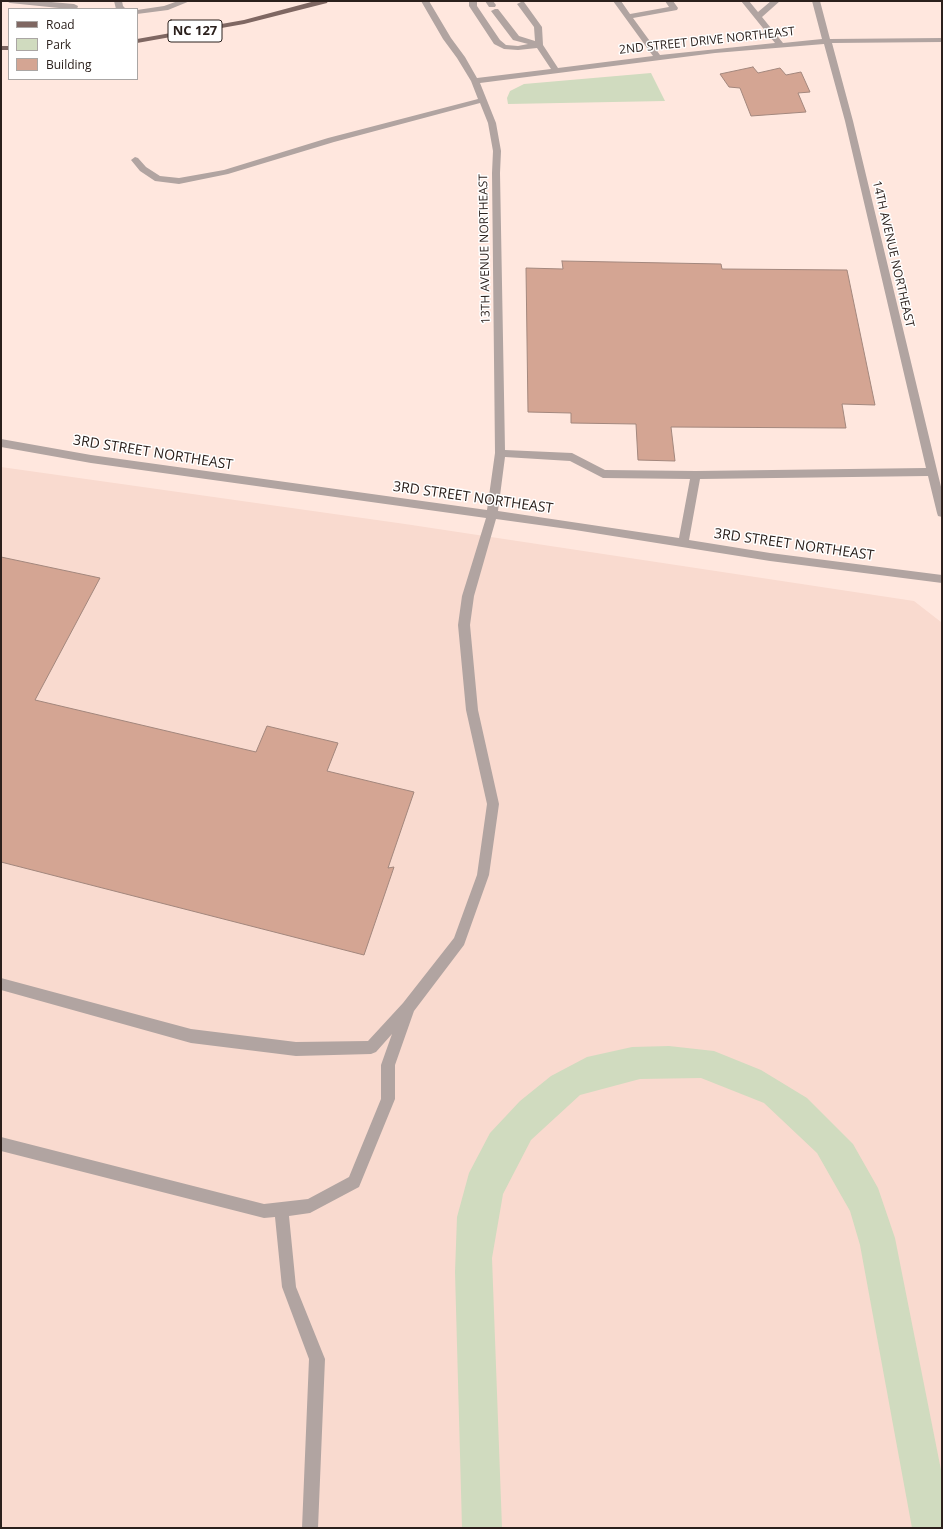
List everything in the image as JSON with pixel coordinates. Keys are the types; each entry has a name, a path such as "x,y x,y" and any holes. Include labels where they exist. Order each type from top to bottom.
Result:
{"main road":[{"name":"NC 127","path":"138,41 244,22 324,1"}],"street":[{"path":"10,1 75,5"},
{"path":"138,12 165,8 186,1"},
{"name":"13TH AVENUE NORTHEAST","path":"408,1008 459,941 483,875 493,804 472,710 464,626 468,596 492,514 500,453 496,173 497,151 492,123 475,81 461,57 446,39 425,1"},
{"path":"473,1 473,6 497,42 504,47 518,48 539,45"},
{"path":"617,1 658,58"},
{"path":"628,17 674,8 669,1"},
{"path":"745,1 780,45"},
{"path":"758,17 776,1"},
{"name":"14TH AVENUE NORTHEAST","path":"816,1 852,136 942,513"},
{"path":"521,4 538,27 539,45 556,71"},
{"path":"492,6 516,38 539,45"},
{"name":"2ND STREET DRIVE NORTHEAST","path":"475,81 658,58 780,45 827,41 942,40"},
{"path":"135,160 143,169 158,179 179,181 225,172 331,140 483,100"},
{"name":"3RD STREET NORTHEAST","path":"1,443 99,460 236,480 492,514 770,557 942,579"},
{"path":"500,453 572,457 603,474 696,475 932,472"},
{"path":"683,543 696,475"},
{"path":"1,984 191,1036 296,1049 371,1047 408,1008"},
{"path":"1,1144 264,1212 310,1206 354,1182 388,1099 388,1065 408,1008"},
{"path":"281,1210 289,1287 317,1359 310,1528"}],"shaded area":[{"path":"1,467 405,524 914,601 941,622 942,1528 1,1528"}],"green space":[{"path":"651,73 665,101 508,104 507,98 510,91 524,84"},
{"path":"669,1046 714,1051 761,1070 807,1098 853,1144 878,1188 895,1238 942,1475 942,1528 912,1528 860,1245 850,1211 817,1153 764,1103 701,1078 640,1079 580,1095 531,1140 503,1194 492,1258 502,1528 462,1528 455,1272 457,1217 469,1173 490,1133 520,1101 551,1076 587,1057 632,1047"}],"building":[{"path":"753,67 758,73 780,68 786,75 801,72 810,92 798,93 806,112 751,116 740,88 729,87 720,74"},
{"path":"562,261 721,264 722,269 847,270 875,405 842,404 846,428 671,427 675,461 638,460 636,424 571,423 571,413 528,412 526,268 563,269"},
{"path":"1,557 100,578 35,700 256,752 267,726 338,743 327,771 414,792 388,868 394,867 364,955 1,862"}]}
